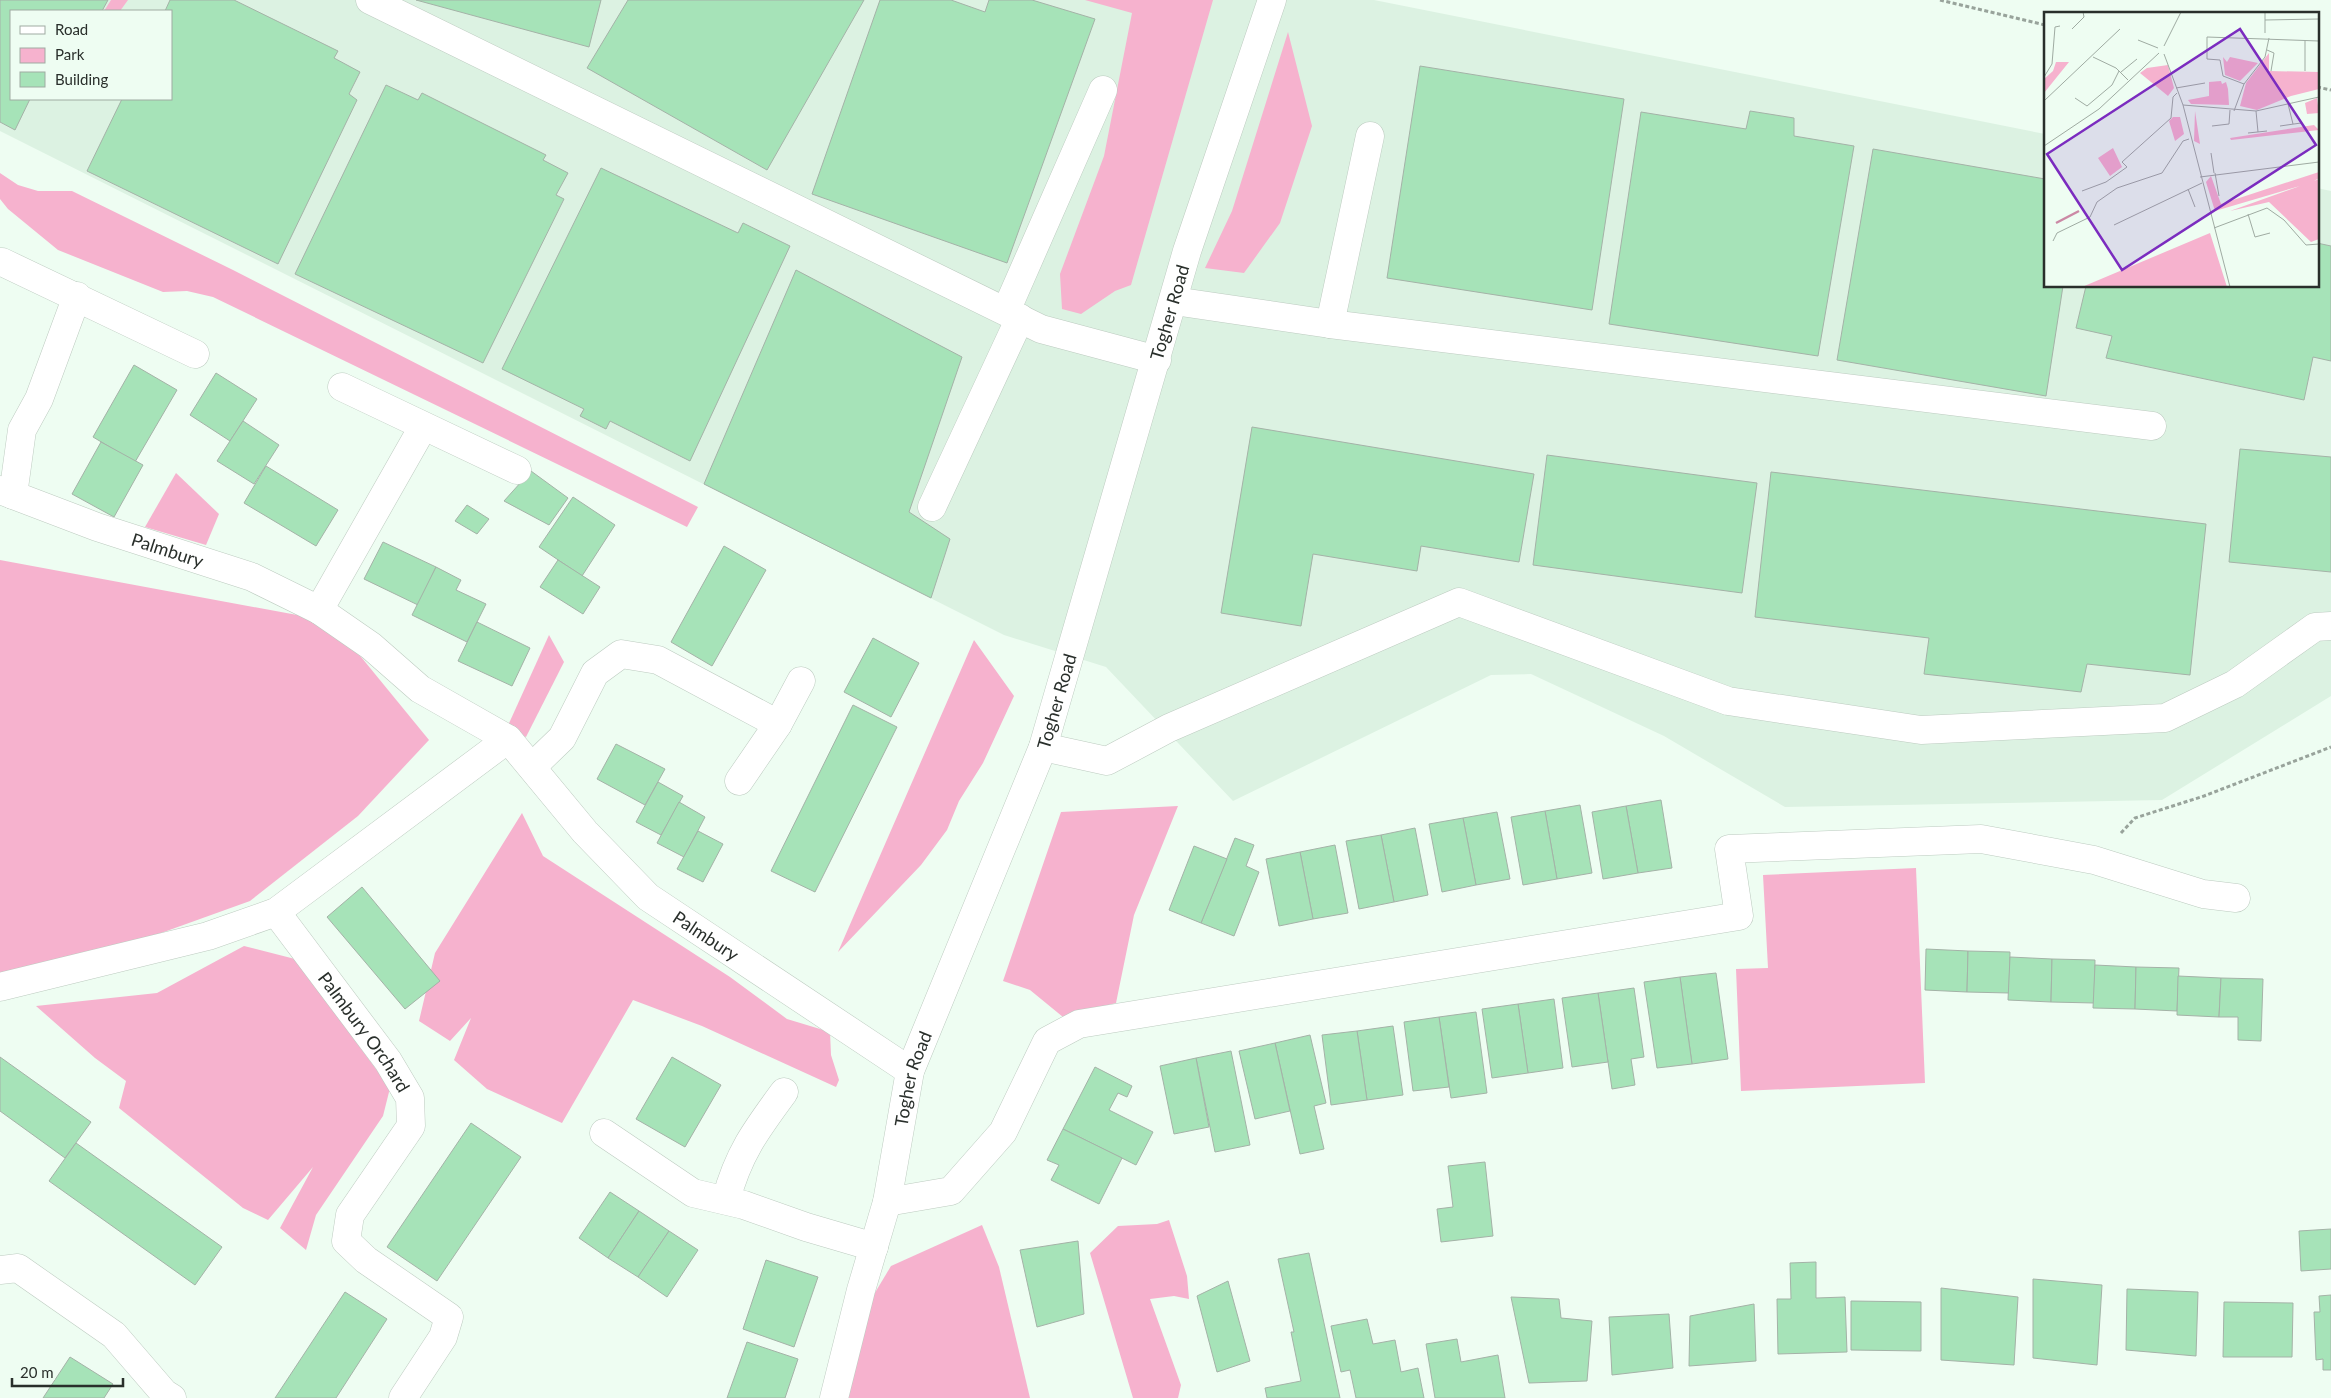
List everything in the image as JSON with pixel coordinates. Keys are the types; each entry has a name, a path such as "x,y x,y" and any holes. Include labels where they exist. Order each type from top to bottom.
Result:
{"street":[{"path":"370,0 1041,329 1157,360"},
{"name":"Togher Road","path":"834,1398 874,1247 888,1202 910,1071 1043,747 1157,360 1187,251 1272,0"},
{"path":"932,507 1013,314 1103,90"},
{"path":"1330,324 1370,136"},
{"path":"2,262 77,296 195,354"},
{"name":"Palmbury","path":"77,296 39,399 22,430 7,492 97,527 252,577 319,610 371,646 420,689 508,739 585,832 648,897 910,1071"},
{"path":"1174,301 1330,324 2152,426"},
{"path":"342,387 517,470"},
{"path":"319,610 423,427"},
{"path":"1043,747 1107,761 1169,728 1459,602 1728,701 1921,730 2165,718 2235,684 2315,627 2331,626"},
{"path":"532,767 562,738 595,673 621,654 658,660 778,724"},
{"path":"739,781 778,724 801,681"},
{"path":"0,987 208,936 276,912 508,739"},
{"path":"888,1202 951,1191 1003,1132 1047,1042 1079,1024 1739,916 1730,849 1981,839 2094,860 2203,894 2236,898"},
{"name":"Palmbury Orchard","path":"276,912 388,1061 410,1098 410,1126 350,1215 346,1241 366,1260 449,1318 443,1337 404,1398"},
{"path":"726,1200 733,1172 749,1140 784,1092"},
{"path":"604,1134 693,1193 726,1200 874,1247"},
{"path":"0,1270 18,1268 114,1335 164,1393 172,1398"}],"path":[{"path":"1940,0 2044,25"},
{"path":"2318,87 2331,90"},
{"path":"2094,860 2135,818 2204,796 2331,747"}],"shaded area":[{"path":"0,0 1374,0 2044,134 2044,288 2318,288 2318,188 2331,191 2331,696 2162,800 1785,807 1664,736 1531,674 1491,675 1233,801 1106,667 1004,635 0,131"}],"green space":[{"path":"111,0 128,0 121,10 105,10"},
{"path":"1085,0 1213,0 1131,285 1115,291 1081,314 1062,309 1060,274 1104,156 1132,13"},
{"path":"1288,32 1312,126 1280,223 1244,273 1205,268 1232,211"},
{"path":"0,173 18,185 38,191 72,191 233,270 698,507 687,527 213,297 187,291 163,292 58,250 8,209 0,199"},
{"path":"176,473 219,514 206,545 145,527"},
{"path":"0,560 308,617 357,652 429,740 358,816 250,901 0,991"},
{"path":"549,635 564,662 526,737 506,730"},
{"path":"974,640 1014,696 983,763 959,801 947,830 921,865 838,952"},
{"path":"1178,806 1134,915 1116,1003 1063,1017 1030,990 1003,981 1061,812"},
{"path":"522,813 543,856 730,977 787,1019 830,1032 831,1055 839,1080 836,1087 702,1026 633,1000 562,1123 487,1089 454,1060 471,1018 450,1041 419,1021 435,953"},
{"path":"1916,868 1925,1083 1741,1091 1736,969 1768,968 1763,875"},
{"path":"244,946 295,959 390,1088 383,1116 316,1215 306,1250 280,1228 313,1167 268,1220 243,1208 119,1108 126,1081 95,1058 36,1006 157,993"},
{"path":"1169,1220 1187,1276 1189,1299 1174,1296 1150,1299 1181,1385 1178,1398 1133,1398 1090,1253 1118,1226 1157,1224"},
{"path":"982,1225 999,1267 1030,1398 844,1398 873,1296 891,1266"}],"building":[{"path":"0,0 108,0 103,10 10,10 10,100 30,100 15,130 0,122"},
{"path":"170,0 234,0 338,51 334,58 360,72 349,94 357,100 278,264 87,171 122,100 172,100 172,10 165,10"},
{"path":"416,0 601,0 589,47"},
{"path":"628,0 864,0 767,170 587,68"},
{"path":"880,0 951,0 985,12 989,0 1032,0 1095,19 1007,263 812,194"},
{"path":"1420,66 1624,99 1592,310 1387,278"},
{"path":"386,85 418,100 422,93 546,155 543,160 568,173 556,195 564,199 483,363 295,274"},
{"path":"1750,111 1794,118 1794,136 1854,146 1818,356 1609,324 1641,112 1746,129"},
{"path":"1873,149 2044,179 2044,288 2063,288 2046,396 1837,360"},
{"path":"601,168 738,233 743,223 790,246 690,461 610,421 606,429 580,416 584,409 502,369"},
{"path":"2318,243 2331,246 2331,361 2313,357 2304,400 2106,358 2112,336 2076,328 2086,288 2318,288"},
{"path":"796,270 962,357 909,512 950,539 931,598 704,484"},
{"path":"134,365 177,390 135,462 93,437"},
{"path":"216,373 257,399 230,441 190,415"},
{"path":"243,421 279,445 254,484 217,461"},
{"path":"1252,427 1534,474 1519,562 1421,546 1417,571 1313,554 1301,626 1221,613"},
{"path":"101,442 143,465 114,517 72,494"},
{"path":"2240,449 2331,457 2331,572 2229,562"},
{"path":"1547,455 1757,483 1742,593 1533,565"},
{"path":"266,466 338,510 316,546 244,503"},
{"path":"531,471 568,498 549,525 504,501"},
{"path":"1771,472 2206,524 2190,675 2087,664 2081,692 1924,674 1929,638 1755,617"},
{"path":"573,497 615,525 582,576 539,547"},
{"path":"467,505 489,519 477,534 455,521"},
{"path":"383,542 436,567 418,605 364,579"},
{"path":"724,546 766,570 712,666 671,642"},
{"path":"558,560 600,587 583,614 540,587"},
{"path":"436,567 461,580 456,590 486,604 467,642 412,615"},
{"path":"477,622 530,648 512,686 458,661"},
{"path":"873,638 919,663 891,717 844,692"},
{"path":"853,705 897,727 815,892 771,871"},
{"path":"616,744 665,769 645,805 597,779"},
{"path":"658,782 683,796 661,835 636,822"},
{"path":"1661,800 1672,868 1638,873 1626,806"},
{"path":"679,802 705,817 684,857 657,843"},
{"path":"1580,805 1592,873 1557,879 1545,811"},
{"path":"1626,806 1638,873 1603,879 1592,812"},
{"path":"1545,811 1557,879 1523,885 1511,817"},
{"path":"1497,812 1510,879 1476,885 1463,818"},
{"path":"1463,818 1476,885 1442,892 1429,824"},
{"path":"1415,828 1428,895 1394,902 1381,835"},
{"path":"698,831 723,844 703,882 677,869"},
{"path":"1381,835 1394,902 1359,909 1346,841"},
{"path":"1235,838 1254,845 1246,866 1259,872 1234,936 1201,923"},
{"path":"1335,845 1348,913 1313,919 1300,852"},
{"path":"1194,846 1227,859 1201,923 1169,910"},
{"path":"1300,852 1313,919 1279,926 1266,859"},
{"path":"362,887 440,981 405,1009 327,917"},
{"path":"1926,949 1968,951 1967,992 1925,990"},
{"path":"1968,951 2010,952 2009,993 1967,992"},
{"path":"2010,957 2052,959 2051,1002 2008,1000"},
{"path":"2052,959 2095,960 2094,1003 2051,1002"},
{"path":"2095,965 2136,967 2135,1009 2093,1008"},
{"path":"2136,967 2179,968 2177,1011 2135,1009"},
{"path":"1716,973 1728,1059 1692,1064 1680,977"},
{"path":"2178,976 2221,978 2219,1017 2177,1015"},
{"path":"1680,977 1692,1064 1657,1068 1644,982"},
{"path":"2221,978 2263,979 2261,1041 2238,1040 2238,1017 2219,1017"},
{"path":"1634,988 1644,1057 1631,1059 1635,1085 1612,1089 1598,993"},
{"path":"1598,993 1608,1062 1572,1067 1562,998"},
{"path":"1554,999 1563,1068 1528,1073 1518,1004"},
{"path":"1518,1004 1528,1073 1492,1078 1482,1009"},
{"path":"1476,1012 1487,1093 1451,1098 1439,1017"},
{"path":"1439,1017 1449,1087 1413,1091 1404,1022"},
{"path":"1393,1026 1403,1095 1367,1100 1357,1031"},
{"path":"1357,1031 1367,1100 1331,1105 1322,1035"},
{"path":"1310,1035 1326,1103 1314,1106 1324,1149 1300,1154 1275,1043"},
{"path":"1275,1043 1290,1111 1255,1119 1239,1051"},
{"path":"1231,1051 1250,1145 1215,1152 1196,1058"},
{"path":"0,1057 91,1122 65,1158 0,1111"},
{"path":"672,1057 721,1085 685,1147 636,1119"},
{"path":"1196,1058 1209,1127 1174,1134 1160,1066"},
{"path":"1095,1067 1132,1086 1127,1097 1118,1093 1109,1110 1153,1132 1136,1165 1063,1129"},
{"path":"471,1123 521,1157 437,1281 387,1247"},
{"path":"1063,1129 1122,1158 1099,1204 1051,1180 1059,1165 1047,1160"},
{"path":"76,1143 222,1247 195,1285 49,1181"},
{"path":"1485,1162 1493,1236 1441,1242 1437,1209 1453,1207 1448,1166"},
{"path":"610,1192 639,1211 608,1258 579,1238"},
{"path":"639,1211 669,1231 638,1277 608,1258"},
{"path":"2331,1229 2331,1269 2301,1271 2299,1231"},
{"path":"669,1231 698,1250 667,1297 638,1277"},
{"path":"1078,1241 1084,1314 1037,1327 1020,1250"},
{"path":"1309,1253 1340,1398 1267,1398 1265,1388 1301,1381 1291,1332 1294,1332 1278,1259"},
{"path":"766,1260 818,1277 794,1347 743,1329"},
{"path":"1816,1262 1816,1298 1845,1297 1847,1352 1778,1354 1777,1299 1791,1299 1790,1263"},
{"path":"2033,1279 2102,1285 2097,1365 2033,1358"},
{"path":"1228,1281 1250,1361 1217,1372 1197,1296"},
{"path":"1941,1288 2018,1297 2014,1365 1941,1360"},
{"path":"2127,1289 2198,1292 2196,1356 2126,1350"},
{"path":"345,1292 387,1319 336,1398 275,1398"},
{"path":"2331,1295 2331,1370 2323,1370 2323,1359 2316,1360 2314,1312 2320,1312 2319,1296"},
{"path":"1511,1297 1559,1299 1561,1318 1592,1321 1587,1381 1529,1383"},
{"path":"1851,1301 1921,1302 1921,1351 1851,1350"},
{"path":"2224,1302 2293,1303 2292,1357 2223,1357"},
{"path":"1754,1304 1756,1361 1689,1366 1690,1316"},
{"path":"1669,1314 1673,1368 1612,1375 1609,1317"},
{"path":"1367,1319 1373,1344 1395,1340 1401,1372 1418,1368 1424,1398 1356,1398 1350,1370 1341,1372 1331,1326"},
{"path":"1457,1339 1461,1362 1498,1355 1505,1398 1435,1398 1426,1344"},
{"path":"747,1342 798,1359 785,1398 727,1398"},
{"path":"70,1357 113,1384 104,1398 43,1398"}]}
